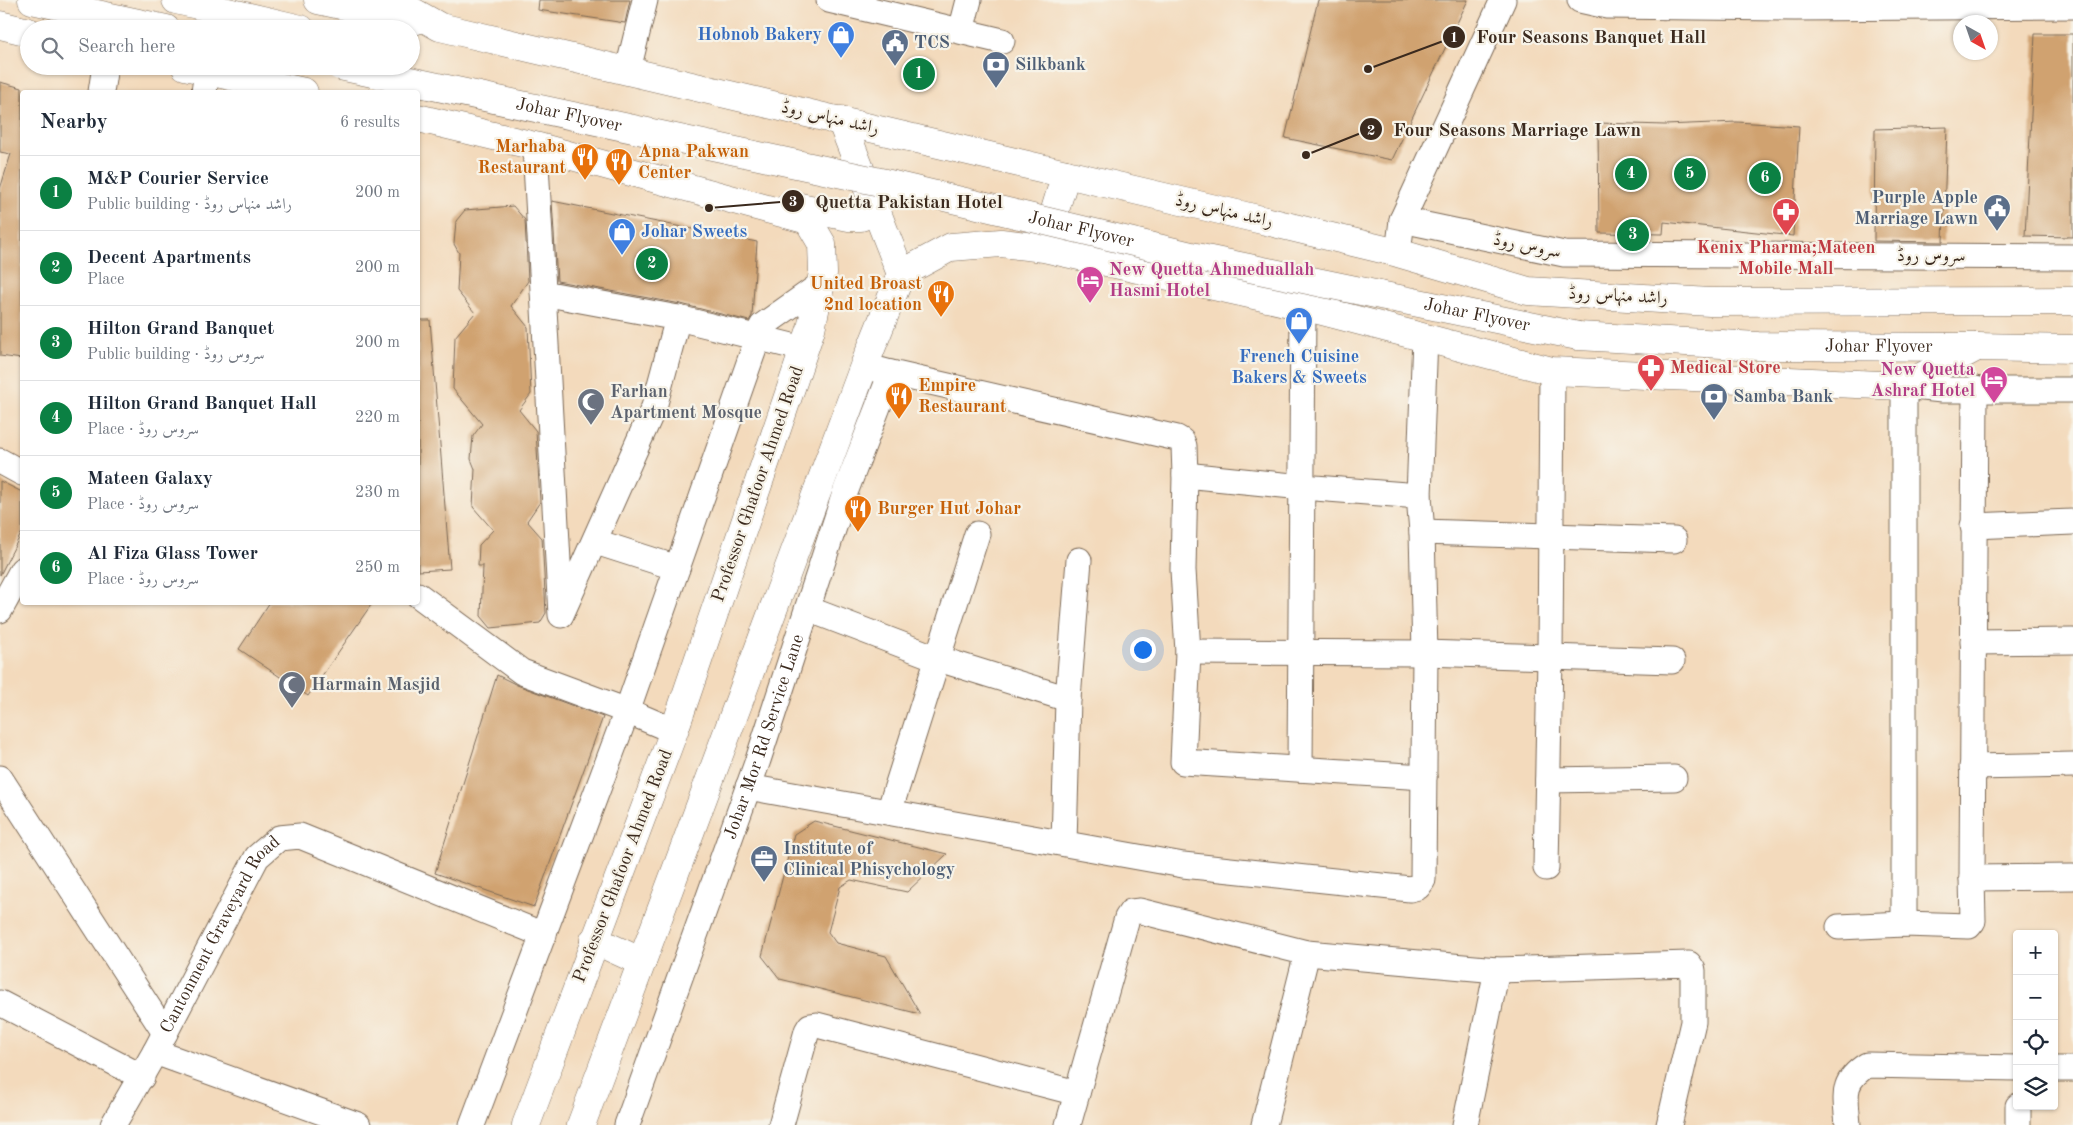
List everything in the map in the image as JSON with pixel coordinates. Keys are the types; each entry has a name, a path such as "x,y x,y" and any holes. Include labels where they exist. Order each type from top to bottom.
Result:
{"main road":[{"path":"32,0 124,20"},
{"path":"176,0 262,20"},
{"path":"318,0 408,20"},
{"name":"راشد منہاس روڈ","path":"392,0 440,27 841,120 1398,254 1528,291 1710,302 2073,301"},
{"path":"420,23 440,27"},
{"path":"420,36 440,27"},
{"name":"Johar Flyover","path":"382,75 894,185 1196,257 1578,336 1758,346 1977,347"},
{"path":"199,77 290,90"},
{"name":"Professor Ghafoor Ahmed Road","path":"420,118 675,182 808,220 822,244 823,273 804,349 674,731 526,1125"},
{"path":"841,120 901,274"},
{"path":"1044,248 1066,174"},
{"path":"675,182 849,217 861,217 877,211"},
{"path":"580,1125 864,366 901,274 951,247 1001,243 1044,248 1303,306 1552,371 1904,386 1977,347 2073,349"},
{"path":"594,940 642,962"}],"street":[{"path":"628,70 644,0"},
{"path":"829,0 895,8 962,31 1002,41"},
{"path":"962,31 969,0"},
{"path":"1398,254 1402,220 1503,0"},
{"path":"1580,0 1607,3 2073,6"},
{"path":"101,90 104,75"},
{"path":"535,146 561,615 596,542 654,408 678,318"},
{"name":"سروس روڈ","path":"1402,220 1564,254 2073,257"},
{"path":"472,1125 626,711 762,326 820,284"},
{"path":"543,293 678,318 804,349"},
{"path":"1300,769 1303,306"},
{"path":"748,787 1183,864 1410,889 1418,887 1423,880 1425,653 1422,532 1419,496 1425,337"},
{"path":"864,366 1177,438 1182,441 1184,446 1185,475 1183,570 1188,652 1183,762 1424,777"},
{"path":"1546,868 1552,371"},
{"name":"Johar Mor Rd Service Lane","path":"627,1125 748,787 846,490 891,373"},
{"path":"1904,924 1904,386 1942,390 2073,390"},
{"path":"1839,927 1904,924 1969,926 1973,921 1972,767 1975,389"},
{"path":"0,461 20,472"},
{"path":"1185,475 1302,488 1419,496"},
{"path":"1973,526 2073,522"},
{"path":"1422,532 1674,540"},
{"path":"889,812 977,534"},
{"path":"596,542 677,568"},
{"path":"1064,843 1068,699 1080,560"},
{"path":"0,610 20,574"},
{"path":"785,578 811,600 939,659 1068,699"},
{"path":"420,596 522,672 674,731"},
{"path":"1973,642 2073,641"},
{"path":"1188,652 1425,653 1672,661"},
{"path":"1972,767 2073,765"},
{"path":"0,778 160,1042 358,1125"},
{"path":"1548,780 1674,778"},
{"name":"Cantonment Graveyard Road","path":"113,1125 142,1077 257,857 279,838 300,836 544,935"},
{"path":"1972,878 2073,877"},
{"path":"1068,1125 1127,918 1131,912 1140,910 1307,953 1498,970 1689,964 1693,970 1693,1022 1669,1125"},
{"path":"1264,1125 1307,953"},
{"path":"1465,1125 1498,970"},
{"path":"0,1003 142,1077"},
{"path":"781,1125 807,1032 810,1026 817,1025 1077,1093"},
{"path":"1848,1125 1846,1089 1854,1073 1866,1065 2013,1068"},
{"path":"2058,1068 2073,1069"},
{"path":"2018,1110 2018,1125"}],"building":[{"path":"539,0 630,0 625,23 538,10"},
{"path":"1318,0 1468,0 1392,160 1285,138"},
{"path":"2035,34 2073,34 2073,237 2025,236"},
{"path":"0,82 22,88 20,90 20,359 0,356 0,189 11,154 0,152"},
{"path":"1737,122 1799,126 1793,236 1664,222 1663,234 1599,233 1598,123 1665,125"},
{"path":"1947,127 1943,242 1874,241 1875,129"},
{"path":"552,201 757,242 752,316 749,321 681,304 557,281"},
{"path":"513,206 525,220 528,281 511,306 528,327 531,394 519,410 536,431 540,502 527,521 542,538 546,613 540,623 491,628 481,616 483,566 478,566 479,545 493,530 473,507 475,469 471,459 473,436 482,424 453,389 455,337 475,313 457,291 459,253 454,244 456,221 465,210"},
{"path":"420,320 430,320 450,569 420,571"},
{"path":"0,481 20,491 20,536 0,575"},
{"path":"268,605 371,605 308,696 239,649"},
{"path":"497,675 517,685 603,717 534,907 435,873"},
{"path":"814,821 947,854 907,892 851,880 840,887 828,932 836,943 886,956 920,1014 780,979 762,956 794,834"}],"place":[{"name":"Hobnob Bakery","path":"841,59"},
{"name":"TCS","path":"895,67"},
{"name":"Four Seasons Banquet Hall","path":"1368,69"},
{"name":"M&P Courier Service","path":"919,74"},
{"name":"Silkbank","path":"996,89"},
{"name":"Four Seasons Marriage Lawn","path":"1306,155"},
{"name":"Hilton Grand Banquet Hall","path":"1631,174"},
{"name":"Mateen Galaxy","path":"1690,174"},
{"name":"Al Fiza Glass Tower","path":"1765,178"},
{"name":"Marhaba Restaurant","path":"585,181"},
{"name":"Apna Pakwan Center","path":"619,186"},
{"name":"Quetta Pakistan Hotel","path":"709,208"},
{"name":"Purple Apple Marriage Lawn","path":"1997,232"},
{"name":"Hilton Grand Banquet","path":"1633,235"},
{"name":"Kenix Pharma;Mateen Mobile Mall","path":"1786,236"},
{"name":"Johar Sweets","path":"622,256"},
{"name":"Decent Apartments","path":"652,264"},
{"name":"New Quetta Ahmeduallah Hasmi Hotel","path":"1090,304"},
{"name":"United Broast 2nd location","path":"941,318"},
{"name":"French Cuisine Bakers & Sweets","path":"1299,345"},
{"name":"Medical Store","path":"1651,392"},
{"name":"New Quetta Ashraf Hotel","path":"1994,404"},
{"name":"Empire Restaurant","path":"899,420"},
{"name":"Samba Bank","path":"1714,421"},
{"name":"Farhan Apartment Mosque","path":"591,426"},
{"name":"Burger Hut Johar","path":"858,533"},
{"name":"Harmain Masjid","path":"292,709"},
{"name":"Institute of Clinical Phisychology","path":"764,883"}]}
